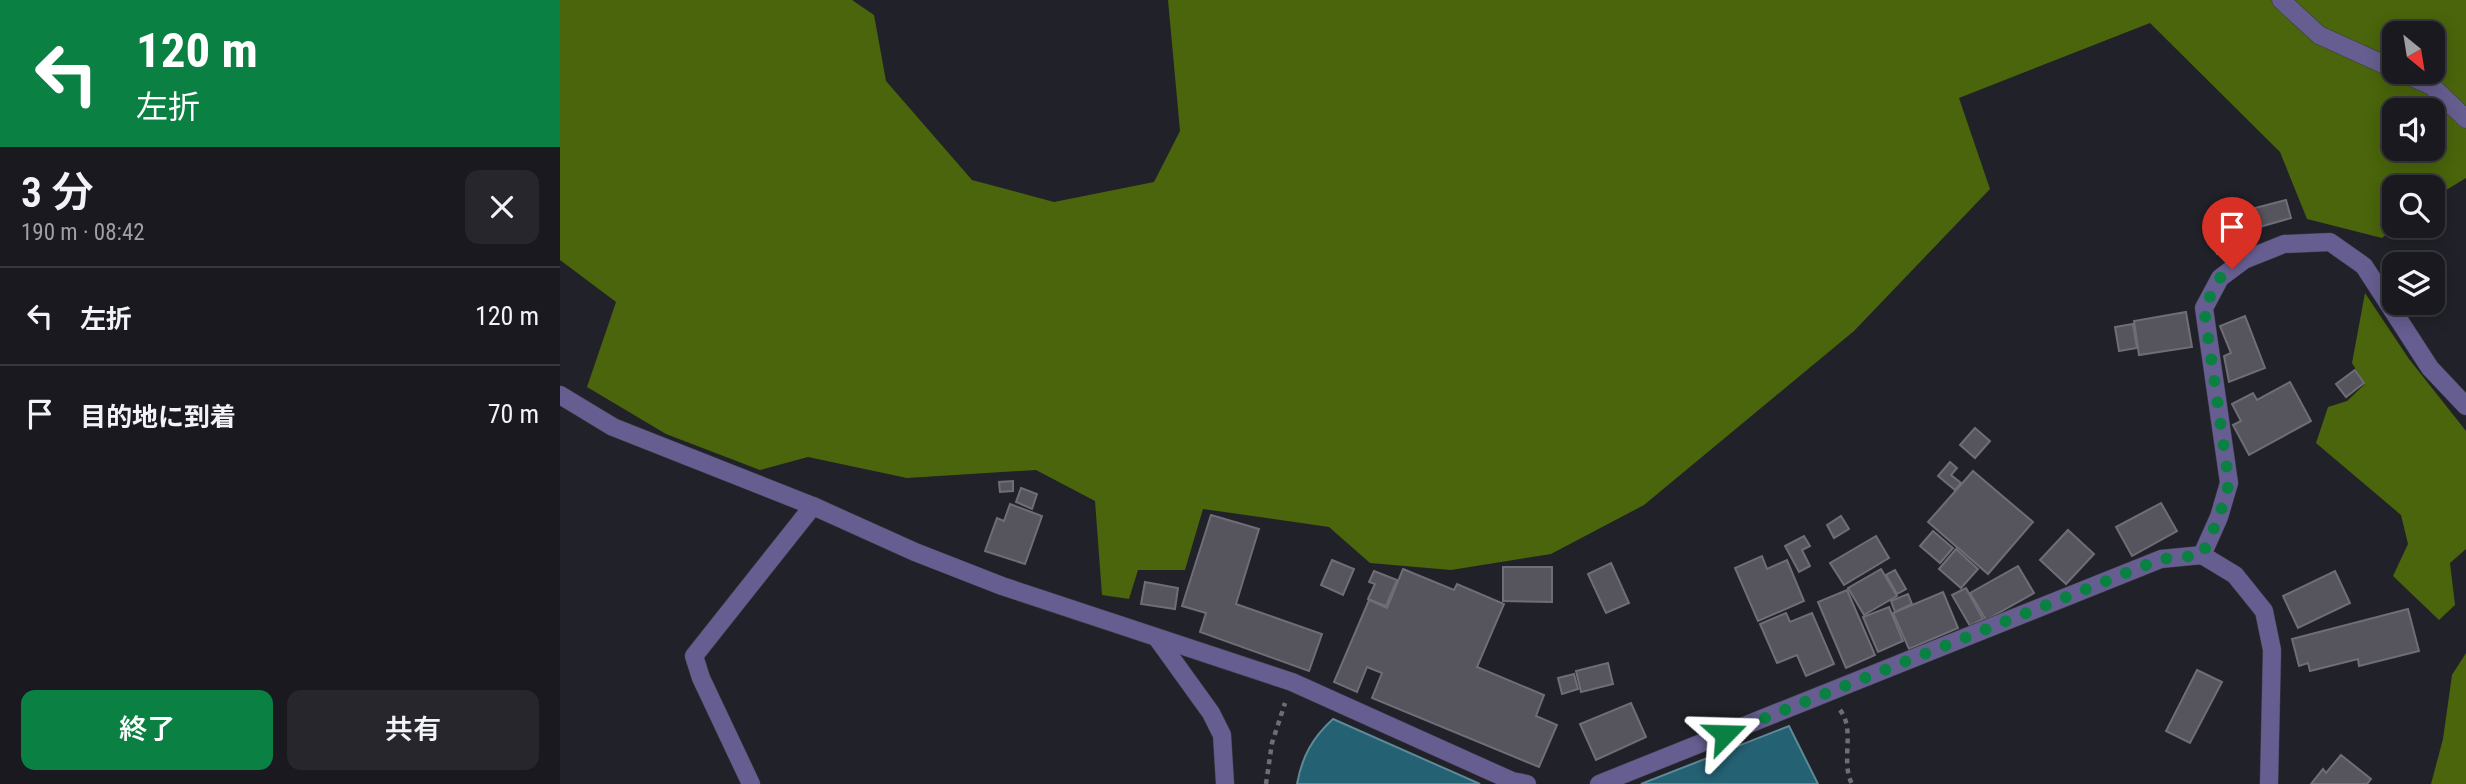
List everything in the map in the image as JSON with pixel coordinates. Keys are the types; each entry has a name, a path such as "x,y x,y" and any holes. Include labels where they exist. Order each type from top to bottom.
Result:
{"street":[{"path":"2281,0 2319,35 2382,64"},
{"path":"2427,84 2466,119"},
{"path":"2202,555 2219,517 2229,483 2204,308 2220,278 2244,260 2284,244 2330,242 2364,266 2430,368 2466,406"},
{"path":"560,395 613,428 813,506 1002,586 1292,682 1512,781 1527,784"},
{"path":"751,784 701,678 694,656 813,506"},
{"path":"1599,784 2161,559 2202,555 2235,575 2264,611 2272,650 2269,784"},
{"path":"1157,638 1211,713 1222,735 1224,784"}],"path":[{"path":"1266,784 1272,743 1292,682"},
{"path":"1825,693 1847,719 1847,755 1852,784"}],"green space":[{"path":"560,0 852,0 874,15 886,81 972,180 1054,202 1154,182 1180,131 1168,0 2466,0 2466,178 2445,191 2445,175 2382,175 2382,238 2307,219 2280,152 2150,23 1959,98 1990,189 1854,331 1644,505 1551,554 1451,570 1370,563 1329,527 1203,509 1185,570 1138,570 1129,599 1102,595 1095,501 1036,470 907,478 808,457 760,470 666,434 587,387 616,302 560,260"},
{"path":"2365,293 2409,359 2466,431 2466,549 2450,563 2455,605 2439,620 2393,576 2408,544 2401,515 2316,443 2328,407 2347,401 2365,384 2352,363"},
{"path":"2466,653 2466,784 2431,784 2443,739 2452,675"}],"water":[{"path":"1333,719 1480,784 1297,784 1309,748"},
{"path":"1789,726 1818,784 1641,784"}],"building":[{"path":"2286,200 2291,218 2242,232 2245,243 2217,254 2205,221"},
{"path":"2186,312 2192,347 2139,355 2134,321"},
{"path":"2245,316 2265,368 2229,382 2224,356 2231,353 2220,326"},
{"path":"2133,324 2137,348 2119,351 2115,327"},
{"path":"2355,370 2364,383 2346,397 2336,384"},
{"path":"2290,382 2311,421 2249,455 2233,425 2241,421 2232,404 2253,393 2257,400"},
{"path":"1975,428 1990,441 1975,458 1960,445"},
{"path":"1950,462 1957,468 1951,475 1961,483 1955,490 1938,476"},
{"path":"1973,471 2033,522 1988,574 1928,522"},
{"path":"1013,481 1013,491 1000,492 999,482"},
{"path":"1021,488 1037,494 1032,509 1016,502"},
{"path":"2161,503 2177,531 2132,556 2116,527"},
{"path":"1010,504 1042,516 1025,564 985,551 997,518 1004,521"},
{"path":"1211,515 1259,529 1236,604 1322,634 1309,671 1200,632 1206,613 1182,606"},
{"path":"1841,516 1849,529 1834,538 1827,525"},
{"path":"2068,530 2094,554 2066,584 2040,560"},
{"path":"1933,531 1953,548 1940,563 1920,546"},
{"path":"1804,536 1810,546 1802,550 1810,566 1799,572 1785,546"},
{"path":"1876,536 1889,558 1844,585 1830,563"},
{"path":"1956,549 1978,569 1961,588 1939,569"},
{"path":"1762,556 1767,569 1787,560 1804,601 1758,621 1735,568"},
{"path":"1332,560 1354,569 1343,595 1321,585"},
{"path":"1611,563 1629,603 1606,613 1588,574"},
{"path":"2018,566 2034,593 1986,620 1970,593"},
{"path":"1503,567 1552,567 1552,602 1503,601"},
{"path":"1403,569 1454,590 1457,584 1504,604 1477,667 1544,695 1536,716 1557,725 1539,767 1372,698 1382,673 1367,667 1357,692 1334,682 1369,600 1387,608"},
{"path":"1881,569 1897,596 1864,615 1848,588"},
{"path":"1895,570 1906,589 1897,594 1886,575"},
{"path":"1374,571 1397,580 1386,606 1368,599 1375,584 1369,582"},
{"path":"2335,571 2350,603 2298,628 2283,596"},
{"path":"1145,582 1178,588 1175,609 1141,604"},
{"path":"1966,588 1983,619 1970,626 1952,595"},
{"path":"1847,590 1875,655 1846,668 1818,602"},
{"path":"1943,592 1958,628 1909,649 1893,613"},
{"path":"1908,594 1912,604 1895,612 1891,601"},
{"path":"1889,607 1903,641 1878,652 1863,617"},
{"path":"2408,609 2419,651 2359,666 2358,659 2310,671 2308,663 2299,666 2292,639"},
{"path":"1786,613 1790,622 1812,613 1834,664 1806,676 1797,655 1777,663 1760,624"},
{"path":"1608,663 1613,684 1581,692 1576,671"},
{"path":"2197,670 2222,682 2190,743 2166,731"},
{"path":"1574,674 1578,689 1562,694 1558,678"},
{"path":"1631,703 1646,737 1596,760 1580,724"},
{"path":"2341,755 2371,779 2367,784 2311,784 2323,769 2326,773"}],"route":[{"path":"1725,734 2161,559 2202,555 2219,517 2229,483 2204,308 2220,278 2232,269"}]}
